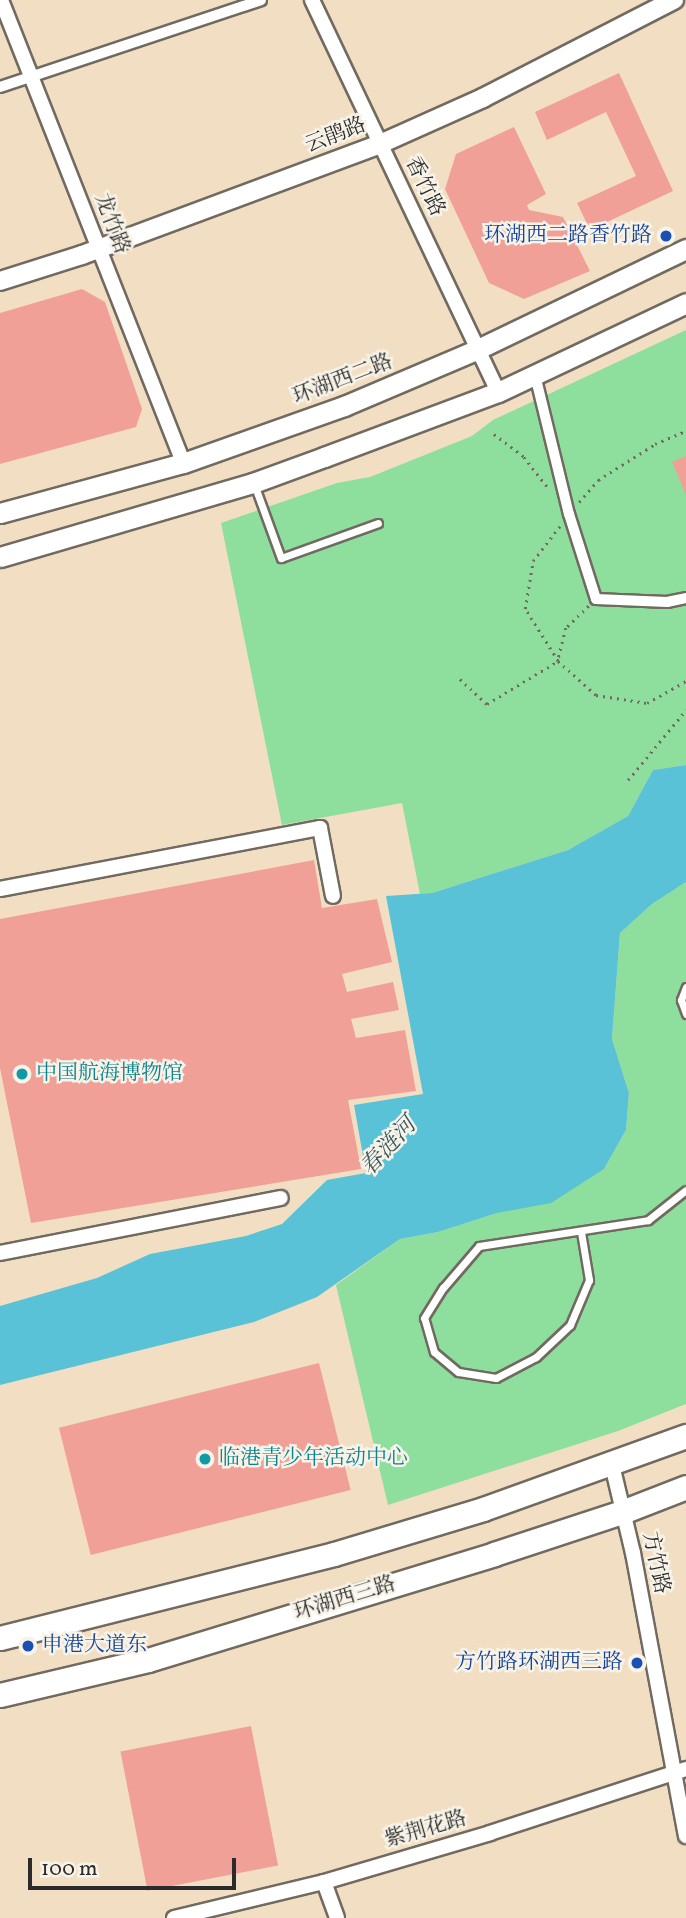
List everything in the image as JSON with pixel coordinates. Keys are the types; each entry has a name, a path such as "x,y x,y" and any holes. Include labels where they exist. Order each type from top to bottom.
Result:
{"main road":[{"name":"环湖西二路","path":"0,513 183,463 344,406 478,349 686,249"},
{"path":"0,557 253,483 498,392 686,303"},
{"path":"0,1637 334,1554 483,1509 612,1465 686,1436"},
{"name":"环湖西三路","path":"0,1695 148,1660 622,1512 686,1487"}],"street":[{"name":"龙竹路","path":"1,0 183,463"},
{"path":"0,87 32,79 261,0"},
{"name":"香竹路","path":"312,0 498,392"},
{"name":"云鹃路","path":"0,281 99,249 380,144 534,73 674,0"},
{"path":"535,375 569,514 596,599 667,602 686,598"},
{"path":"0,889 320,828 333,897"},
{"path":"0,1253 281,1198"},
{"name":"方竹路","path":"612,1465 680,1771 686,1836"},
{"name":"紫荆花路","path":"174,1918 324,1882 680,1771"},
{"path":"324,1882 337,1918"}],"lane":[{"path":"253,483 281,558 377,523"},
{"path":"686,987 681,1000 686,1014"},
{"path":"581,1232 589,1280 570,1325 536,1357 496,1378 458,1372 434,1352 424,1318 443,1288 479,1246 648,1220 686,1190"}],"path":[{"path":"494,434 524,457 569,514"},
{"path":"460,679 487,704 558,662 566,628 596,599"},
{"path":"558,662 596,695 648,703 686,681"},
{"path":"628,780 686,710"}],"green space":[{"path":"686,330 686,765 653,770 628,816 568,850 432,893 420,894 402,803 282,825 221,523 337,483 370,477 472,436 493,420"},
{"path":"686,882 686,1404 618,1431 388,1505 336,1285 400,1239 438,1232 497,1213 604,1169 626,1130 629,1093 612,1039 620,933 652,904"}],"water":[{"name":"春涟河","path":"686,765 686,882 652,904 620,933 612,1039 629,1093 626,1130 604,1169 551,1203 497,1213 438,1232 400,1239 317,1297 254,1322 0,1385 0,1306 97,1278 150,1254 246,1236 282,1224 327,1180 366,1173 354,1105 423,1094 386,896 432,893 568,850 628,816 653,770"}],"building":[{"path":"619,73 673,191 590,230 577,203 636,176 606,112 547,140 535,112"},
{"path":"514,127 546,194 527,205 529,210 563,217 590,271 524,299 489,283 445,189 456,154"},
{"path":"82,289 105,302 142,409 136,427 0,464 0,313"},
{"path":"686,456 686,495 672,462"},
{"name":"中国航海博物馆","path":"314,860 322,908 377,899 392,962 342,974 347,992 393,982 399,1010 351,1019 356,1038 405,1030 416,1091 348,1100 361,1169 31,1223 0,1068 0,919"},
{"name":"临港青少年活动中心","path":"319,1363 351,1490 91,1555 59,1428"},
{"path":"251,1726 278,1865 148,1891 120,1751"}],"place":[{"name":"环湖西二路香竹路","path":"666,236"},
{"name":"中国航海博物馆","path":"22,1074"},
{"name":"临港青少年活动中心","path":"205,1459"},
{"name":"申港大道东","path":"28,1646"},
{"name":"方竹路环湖西三路","path":"637,1663"}]}
